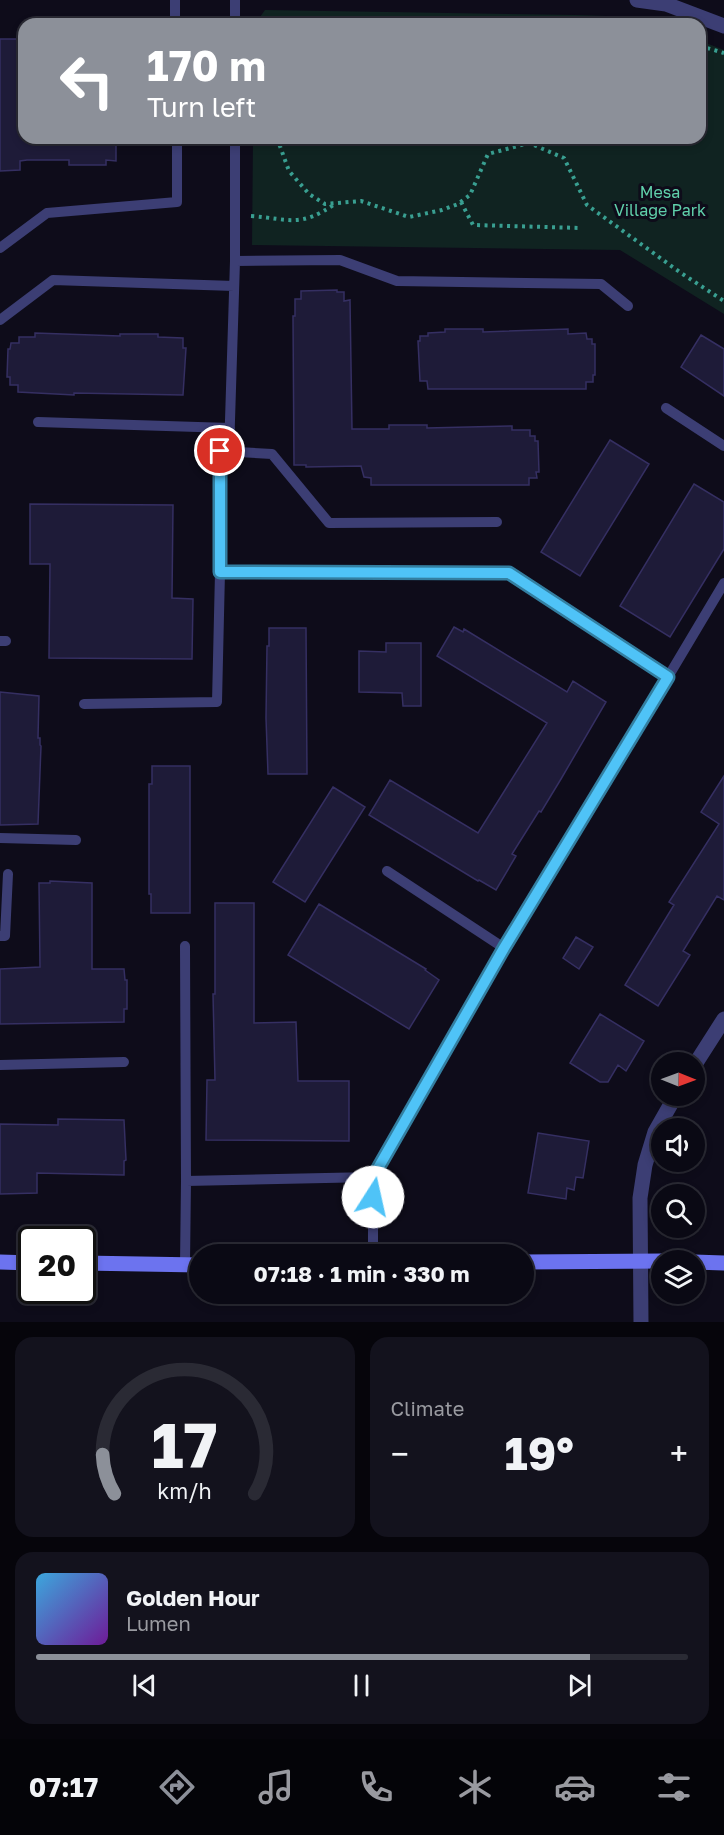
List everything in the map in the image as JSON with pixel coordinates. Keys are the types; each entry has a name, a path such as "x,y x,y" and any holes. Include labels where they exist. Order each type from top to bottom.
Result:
{"main road":[{"path":"534,1262 651,1261"},
{"path":"705,1262 724,1263"},
{"path":"0,1263 18,1263"},
{"path":"96,1263 189,1264"}],"street":[{"path":"637,0 666,4 703,18"},
{"path":"706,19 724,26"},
{"path":"703,1052 724,1019"},
{"path":"641,1322 640,1198 645,1165 655,1132 670,1106"}],"lane":[{"path":"175,0 175,18"},
{"path":"235,0 235,18"},
{"path":"0,249 47,213 177,202 177,144"},
{"path":"229,452 235,261 235,144"},
{"path":"235,261 340,260 397,281 601,284 628,306"},
{"path":"0,320 53,280 234,286"},
{"path":"666,408 724,446"},
{"path":"38,422 230,428"},
{"path":"84,704 217,702 220,451 272,454 329,523 497,522"},
{"path":"220,572 509,573 668,677"},
{"path":"374,1244 373,1177 504,948 724,584"},
{"path":"0,838 75,840"},
{"path":"387,871 504,948"},
{"path":"0,936 5,936 8,874"},
{"path":"185,946 186,1181 191,1244"},
{"path":"0,1065 124,1062"},
{"path":"186,1181 373,1177"}],"path":[{"path":"706,48 724,53"},
{"path":"279,144 290,171 309,194 325,204 362,201 409,217 442,210 461,202 470,195 488,154 525,144"},
{"path":"531,144 564,158 587,205 724,301"},
{"path":"461,202 473,225 581,228"},
{"path":"235,215 296,222 316,216 335,203"}],"green space":[{"path":"265,10 576,15 616,18 259,18"},
{"name":"Mesa Village Park","path":"706,43 724,50 724,314 620,250 252,245 253,144 706,144"}],"building":[{"path":"0,39 17,39 18,144 116,144 116,161 106,160 106,165 69,165 69,160 27,160 20,161 20,170 0,171"},
{"path":"337,290 337,292 344,292 344,301 350,300 352,429 389,429 389,425 427,425 427,428 512,426 512,430 530,430 530,436 535,436 535,441 538,441 539,472 536,472 537,478 529,478 529,485 371,485 371,478 364,477 361,466 306,467 306,465 294,465 293,316 295,316 295,299 301,299 301,291"},
{"path":"445,329 483,329 483,332 568,329 568,334 586,333 587,339 592,339 592,344 595,344 593,382 586,382 586,389 428,389 427,381 420,381 418,341 420,341 420,336 445,332"},
{"path":"35,333 120,336 120,334 158,334 158,337 183,338 183,348 186,348 183,395 74,393 74,395 18,392 18,385 10,385 10,377 7,377 8,349 11,343 19,343 19,337 35,337"},
{"path":"701,335 724,349 724,396 681,367"},
{"path":"610,440 649,464 580,576 541,552"},
{"path":"694,484 724,502 724,549 670,637 620,606"},
{"path":"30,504 173,505 172,598 193,599 192,659 49,658 50,564 30,564"},
{"path":"454,627 463,632 464,629 567,692 573,681 606,702 541,812 539,811 512,854 516,856 496,890 369,815 390,780 478,833 547,723 437,656"},
{"path":"269,628 306,628 307,774 268,774 266,718"},
{"path":"386,643 421,643 421,706 403,706 402,693 359,692 359,651 386,652"},
{"path":"0,692 39,696 38,738 40,738 41,746 38,824 0,825"},
{"path":"152,766 190,766 190,913 151,913 149,784 152,784"},
{"path":"724,776 724,900 717,896 683,951 690,955 658,1006 625,985 674,905 669,902 719,824 701,812"},
{"path":"333,787 365,807 305,902 273,882"},
{"path":"50,881 92,883 92,969 124,969 125,980 127,980 127,1009 124,1009 124,1022 0,1024 0,969 40,967 39,883 50,883"},
{"path":"215,903 254,903 254,1023 296,1022 298,1081 349,1081 349,1141 206,1140 207,1080 215,1080 213,994 215,994"},
{"path":"319,904 426,969 439,980 409,1029 288,955"},
{"path":"576,937 593,947 579,969 563,958"},
{"path":"600,1014 644,1041 626,1071 618,1065 608,1082 600,1082 570,1063"},
{"path":"58,1119 124,1120 126,1160 124,1161 124,1175 37,1173 37,1193 0,1194 0,1124 58,1125"},
{"path":"538,1133 589,1141 583,1178 576,1177 574,1190 567,1188 566,1199 528,1193"}],"route":[{"path":"220,451 220,572 509,573 668,677 504,948 373,1177 373,1197"}]}
